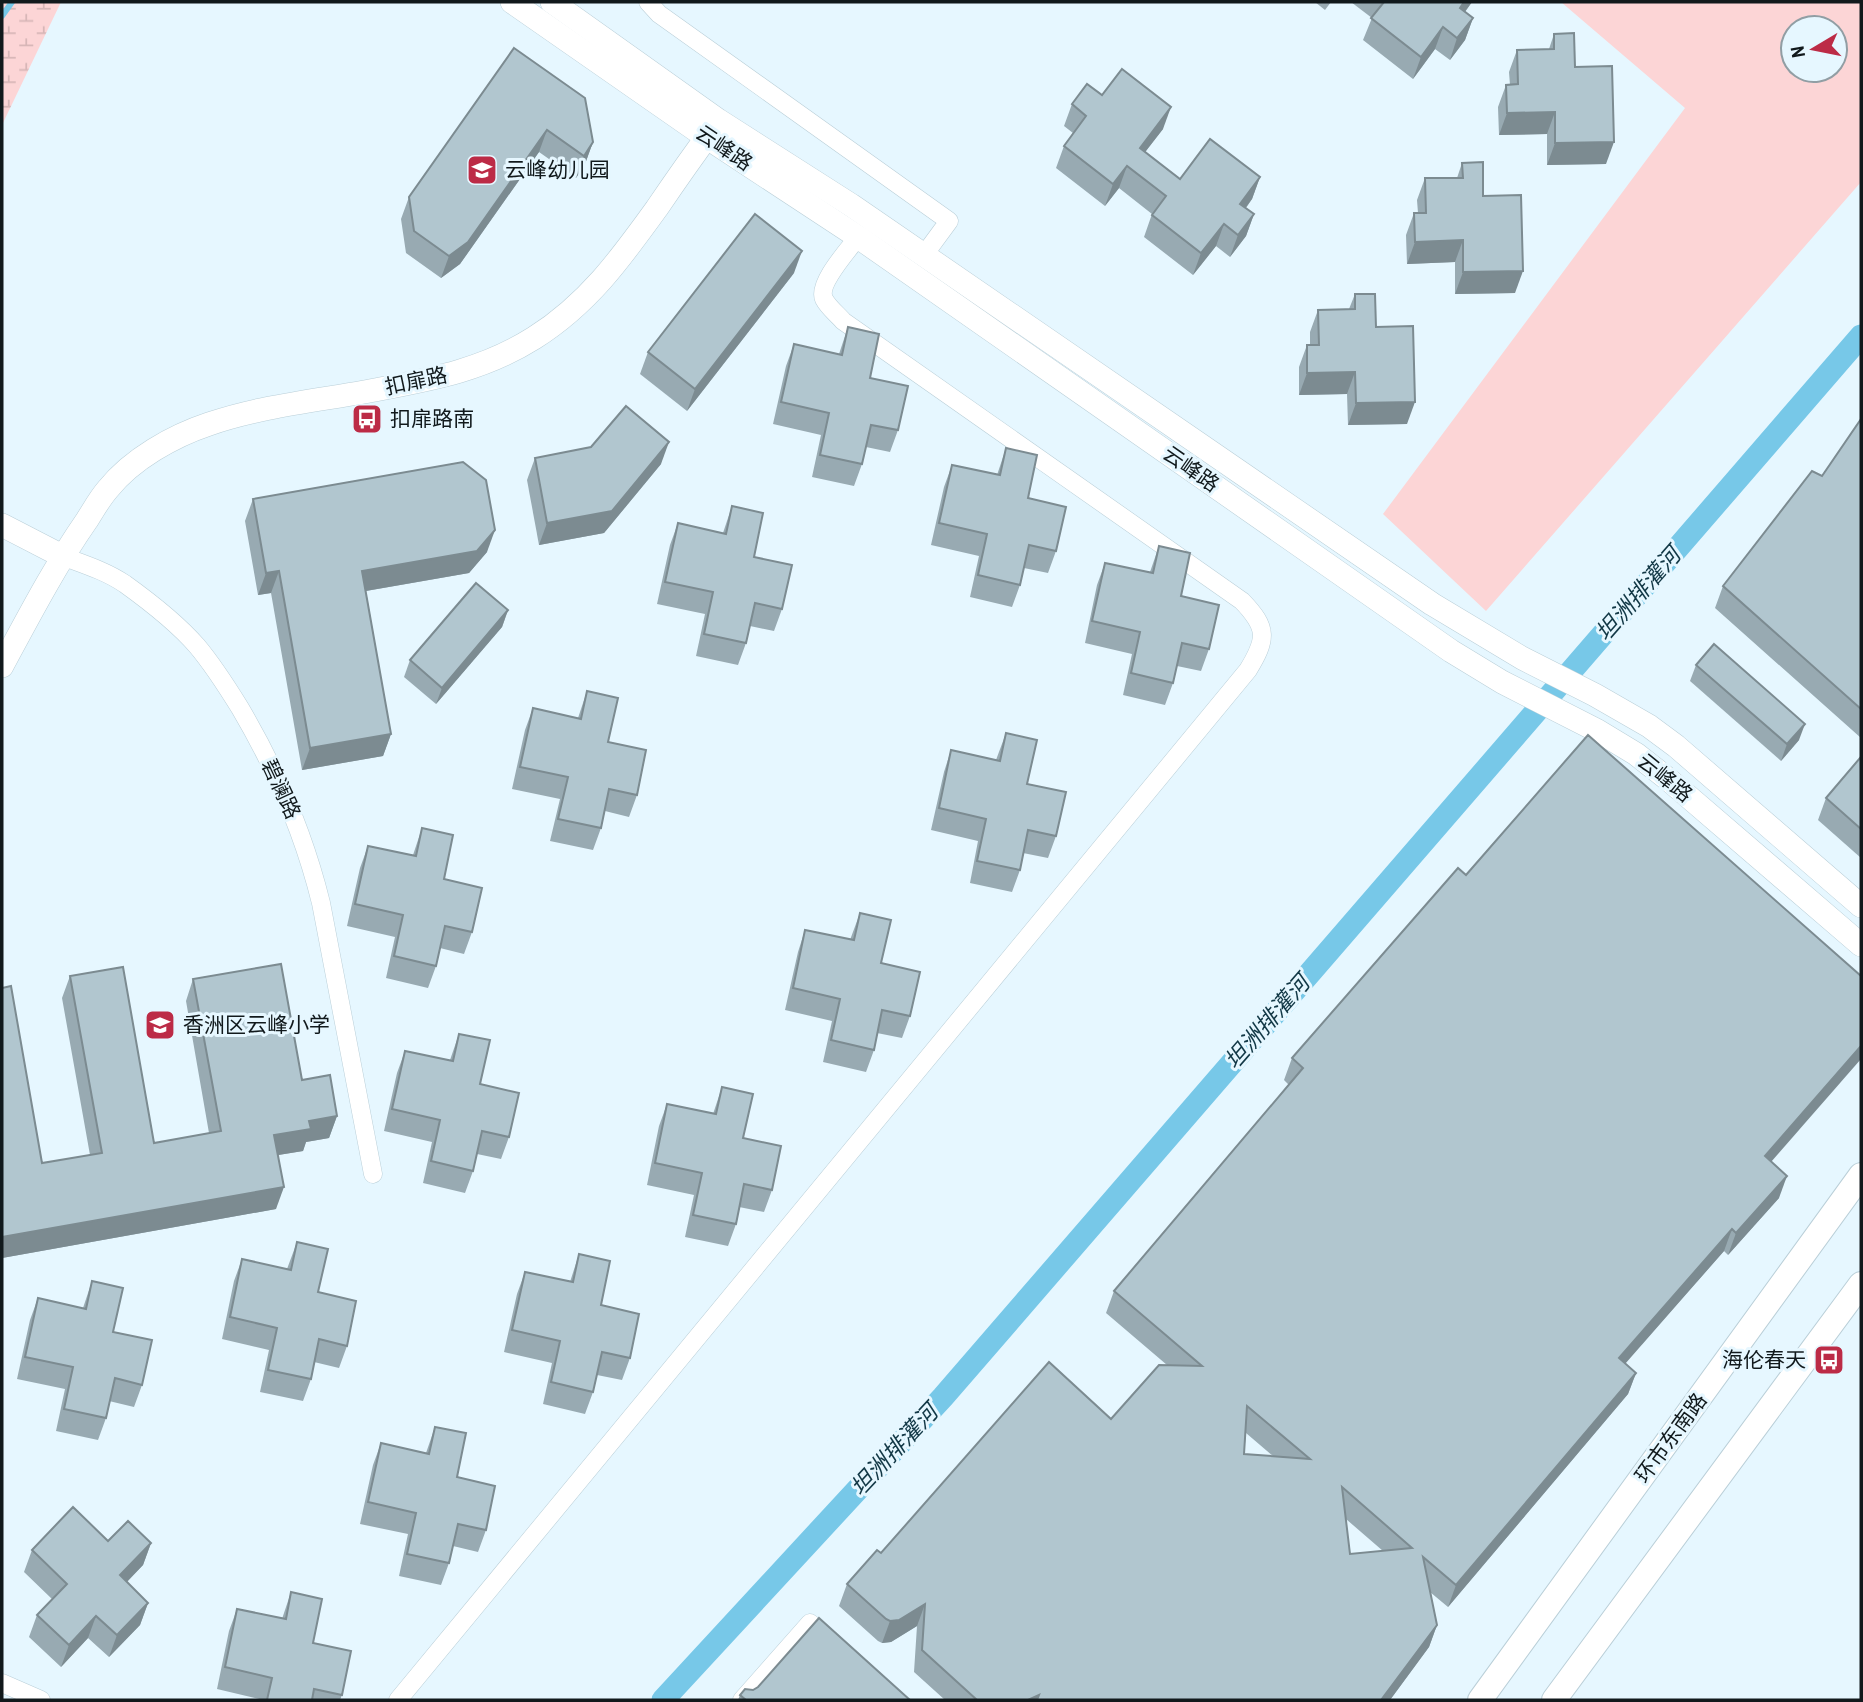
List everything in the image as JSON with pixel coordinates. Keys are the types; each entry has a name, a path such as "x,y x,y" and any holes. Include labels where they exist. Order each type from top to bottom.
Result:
{"main road":[{"name":"环市东南路","path":"1480,1700 1861,1175"},
{"path":"1554,1700 1861,1284"}],"street":[{"name":"云峰路","path":"512,2 712,129 852,205 1410,589 1522,658 1649,726 1676,746 1861,906"},
{"name":"云峰路","path":"552,2 712,129 858,237 1451,651 1636,754 1669,779 1861,945"},
{"path":"648,2 659,14 949,221 924,255"},
{"name":"扣扉路","path":"2,666 62,556 108,488 129,469 188,432 230,417 453,374 497,357 533,338 566,315 606,276 712,129"},
{"path":"398,1700 1240,681 1261,649 1260,624 1242,601 843,321 824,299 823,291 826,281 858,237"},
{"name":"碧澜路","path":"2,525 62,556 109,575 153,605 198,647 251,727 275,772 301,832 313,871 373,1174"},
{"path":"741,1700 810,1623 839,1649"},
{"path":"2,1684 41,1700"}],"green space":[{"path":"2,2 61,2 2,125"},
{"path":"1561,2 1861,2 1861,182 1486,611 1383,514 1685,108"}],"building":[{"path":"1384,2 1464,2 1460,8 1473,18 1457,38 1443,27 1421,57 1371,18"},
{"path":"1574,33 1575,67 1612,66 1614,142 1555,143 1555,112 1507,113 1506,85 1518,84 1517,50 1554,49 1554,34"},
{"path":"514,48 585,98 593,142 584,156 547,130 468,242 449,256 414,231 409,197"},
{"path":"1122,69 1171,107 1140,148 1180,179 1210,139 1260,177 1240,204 1254,214 1238,235 1224,224 1201,253 1152,215 1166,196 1127,166 1113,184 1064,146 1086,116 1072,104 1087,84 1102,95"},
{"path":"1483,162 1483,196 1521,195 1523,271 1463,272 1463,240 1415,242 1414,213 1426,213 1425,178 1463,178 1462,163"},
{"path":"755,214 802,251 695,389 648,352"},
{"path":"1355,294 1375,294 1376,327 1413,326 1415,402 1356,403 1355,372 1307,373 1307,345 1319,345 1318,310 1355,309"},
{"path":"848,327 879,334 870,378 908,386 898,430 871,425 862,464 820,455 829,413 781,402 794,344 842,355"},
{"path":"626,406 669,442 612,511 547,523 535,458 591,447"},
{"path":"1861,419 1861,709 1723,586 1812,471 1822,476"},
{"path":"1006,448 1037,455 1028,498 1066,507 1056,551 1029,545 1020,585 978,575 987,534 939,523 952,465 1000,475"},
{"path":"463,462 486,480 495,530 477,551 362,571 391,734 310,748 279,571 266,573 253,499"},
{"path":"732,506 763,513 754,557 792,565 782,609 755,603 746,643 704,634 713,592 665,582 678,523 726,534"},
{"path":"1159,546 1190,553 1181,596 1219,605 1209,649 1182,643 1173,683 1131,673 1140,632 1092,621 1105,563 1153,573"},
{"path":"476,583 508,610 442,688 410,660"},
{"path":"1714,644 1805,724 1787,744 1696,665"},
{"path":"587,691 618,698 608,742 646,750 637,795 609,789 601,828 558,819 568,777 520,767 533,708 581,719"},
{"path":"1006,733 1037,740 1027,784 1066,792 1056,836 1028,830 1020,870 977,861 986,819 939,808 951,750 1000,761"},
{"path":"1588,735 1861,976 1861,1046 1765,1156 1787,1176 1736,1233 1732,1229 1619,1358 1636,1373 1456,1585 1423,1557 1437,1625 1381,1700 1037,1700 1039,1695 1028,1700 977,1700 922,1650 925,1604 899,1620 890,1621 847,1584 877,1550 881,1553 1049,1362 1111,1419 1159,1365 1202,1366 1114,1291 1303,1068 1292,1058 1458,868 1466,875","holes":["1247,1406 1310,1459 1244,1454","1342,1487 1412,1548 1350,1554"]},
{"path":"1861,759 1861,829 1826,798"},
{"path":"422,828 453,835 444,879 482,888 472,932 445,926 436,966 394,956 403,915 355,904 368,846 416,856"},
{"path":"860,913 891,920 881,963 920,972 910,1016 882,1010 874,1050 831,1040 840,999 793,988 805,930 854,940"},
{"path":"281,964 302,1080 330,1075 337,1116 309,1121 311,1129 274,1135 284,1187 2,1237 2,988 11,986 42,1163 102,1153 70,976 123,967 154,1143 221,1131 193,979"},
{"path":"459,1034 490,1040 480,1084 519,1093 509,1137 482,1131 473,1171 431,1161 440,1120 392,1109 405,1051 453,1061"},
{"path":"722,1087 753,1094 743,1138 781,1146 772,1190 744,1184 736,1224 693,1215 702,1173 655,1163 667,1104 716,1114"},
{"path":"297,1242 328,1249 318,1292 356,1301 347,1346 319,1339 311,1379 268,1370 277,1328 230,1317 242,1259 291,1270"},
{"path":"579,1254 610,1261 601,1305 639,1314 630,1358 602,1352 593,1392 551,1382 560,1341 512,1330 525,1272 573,1282"},
{"path":"92,1281 123,1288 113,1332 152,1340 142,1385 115,1378 106,1418 64,1409 73,1367 25,1357 38,1298 86,1309"},
{"path":"435,1427 466,1433 457,1477 495,1486 486,1530 458,1524 449,1563 407,1554 416,1513 368,1502 381,1443 429,1454"},
{"path":"73,1507 108,1541 128,1521 151,1543 120,1575 148,1603 117,1635 96,1616 69,1645 37,1615 67,1584 32,1550"},
{"path":"291,1592 322,1599 313,1643 351,1651 342,1695 314,1689 312,1700 267,1700 272,1678 225,1667 237,1609 286,1619"},
{"path":"819,1618 910,1700 746,1700 740,1695 745,1689 753,1690 758,1687"}],"waterway":[{"path":"2,16 12,2"},
{"name":"坦洲排灌河","path":"663,1700 943,1397 1861,336"}],"place":[{"name":"云峰幼儿园","path":"482,170"},
{"name":"扣扉路南","path":"367,419"},
{"name":"香洲区云峰小学","path":"160,1025"},
{"name":"海伦春天","path":"1829,1360"}]}
